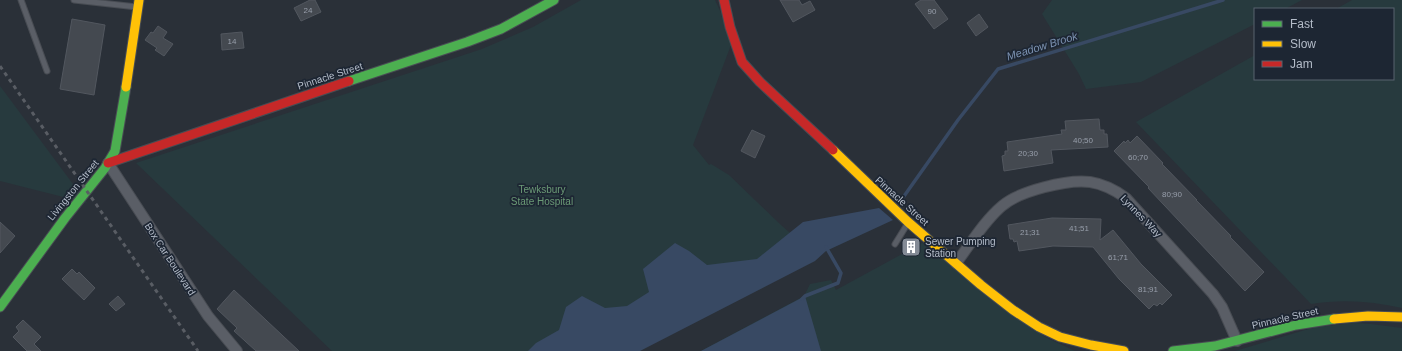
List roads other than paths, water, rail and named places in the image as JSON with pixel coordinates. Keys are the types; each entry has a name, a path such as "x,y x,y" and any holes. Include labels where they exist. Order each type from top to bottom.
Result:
{"street":[{"name":"Pinnacle Street","path":"108,163 467,42 501,29 554,0"},
{"name":"Pinnacle Street","path":"724,0 730,26 742,62 760,82 908,222 986,289 1039,327 1060,337 1124,351"},
{"name":"Livingston Street","path":"0,307 65,218 108,163 115,150 139,4"},
{"name":"Box Car Boulevard","path":"108,163 208,316 237,351"},
{"name":"Lynnes Way","path":"956,263 997,210 1003,204 1016,196 1031,191 1075,182 1098,184 1113,190 1126,198 1213,294 1222,307 1237,341"},
{"name":"Pinnacle Street","path":"1173,351 1215,346 1296,325 1330,319 1368,316 1402,317"}],"lane":[{"path":"21,0 47,71"},
{"path":"74,0 139,4"},
{"path":"895,244 908,222"}],"water":[{"path":"879,208 893,220 826,251 815,261 640,351 528,351 536,343 559,330 566,307 582,296 605,308 627,306 649,292 643,269 675,243 689,251 707,265 757,259 803,222"},
{"path":"805,296 821,351 701,351"}],"waterway":[{"name":"Meadow Brook","path":"902,199 958,120 998,69 1223,0"},
{"name":"Meadow Brook","path":"802,299 805,296 838,283 841,273 826,247"}],"railway":[{"path":"0,66 198,351"}],"place":[{"name":"Sewer Pumping Station","path":"911,247"}],"park label":[{"name":"Tewksbury State Hospital","path":"542,194"}]}
